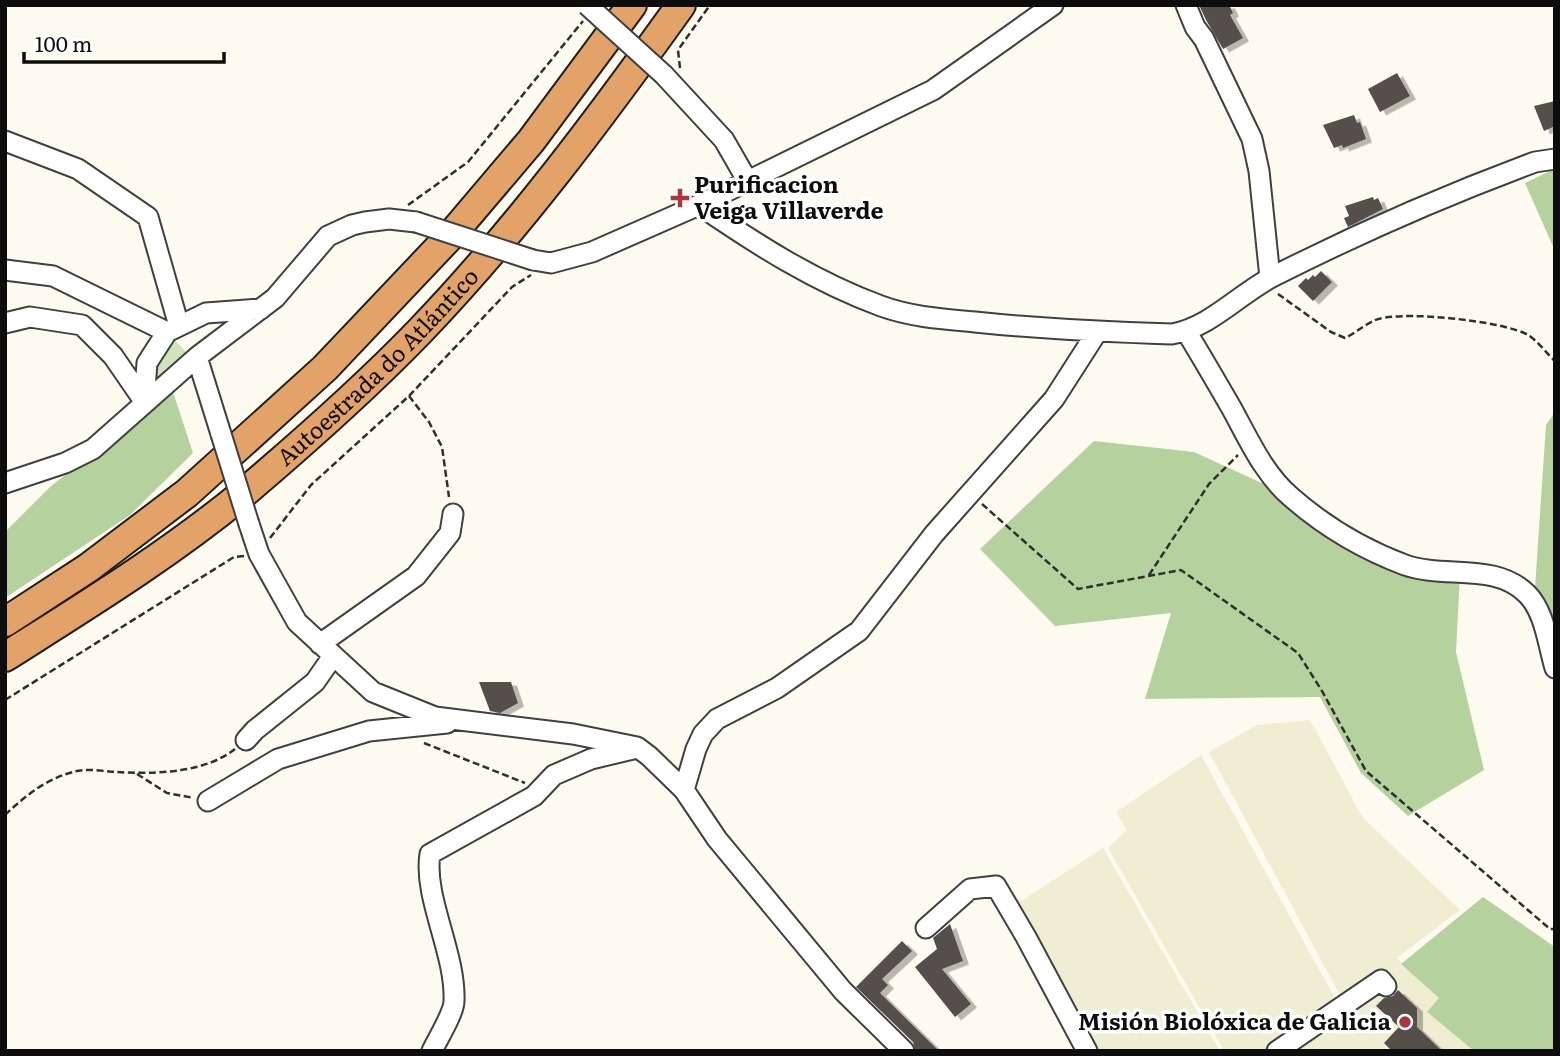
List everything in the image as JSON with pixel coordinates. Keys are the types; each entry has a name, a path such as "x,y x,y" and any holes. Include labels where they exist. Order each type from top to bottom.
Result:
{"highway":[{"name":"Autoestrada do Atlántico","path":"5,622 88,568 187,493 325,368 461,224 531,141 632,5"},
{"name":"Autoestrada do Atlántico","path":"5,657 149,565 243,494 334,415 420,330 541,193 681,5"}],"street":[{"path":"5,483 77,458 93,449 144,401 197,357 262,309 285,288 328,236 352,225 389,219 416,222 542,261 592,252 699,205 933,90 1053,5"},
{"path":"1186,5 1252,139 1259,171 1270,278"},
{"path":"588,10 672,71 724,140 747,180"},
{"path":"5,141 78,169 148,217 173,329"},
{"path":"699,205 763,249 832,285 882,306 917,316 1033,328 1172,334 1186,331 1270,278 1407,213 1527,165 1555,159"},
{"path":"5,270 53,276 173,329"},
{"path":"144,401 147,363 173,329 206,313 262,309"},
{"path":"5,323 30,317 82,325 113,356 144,401"},
{"path":"1186,331 1261,461 1290,496 1344,536 1407,566 1460,574 1485,574 1509,580 1529,596 1541,618 1555,668"},
{"path":"684,790 696,749 703,734 717,719 777,688 859,631 934,534 1054,399 1097,332"},
{"path":"197,357 259,554 297,622 373,692 435,717 573,734 637,747 684,790 718,839 844,990 904,1051"},
{"path":"246,740 315,682 327,650 416,576 450,533 453,514"},
{"path":"208,801 278,759 369,731 469,721"},
{"path":"432,1051 454,1003 451,963 427,871 430,855 523,803 554,775 591,759 637,747"},
{"path":"926,928 970,889 996,886 1087,1051"},
{"path":"1277,1051 1381,980 1386,986"}],"path":[{"path":"672,71 678,50 710,5"},
{"path":"389,219 467,162 588,10"},
{"path":"5,700 234,557 259,554 311,485 409,396 512,287 542,261"},
{"path":"1270,278 1278,295 1331,332 1345,338 1374,320 1394,317 1481,322 1529,335 1555,361"},
{"path":"409,396 429,422 442,447 453,514"},
{"path":"1148,576 1209,484 1250,442"},
{"path":"971,494 1078,589 1181,570 1298,653 1366,771 1550,929 1555,929"},
{"path":"396,729 426,744 541,789"},
{"path":"5,815 42,784 75,771 135,773 185,769 222,759 246,740"},
{"path":"135,773 167,793 208,801"}],"shaded area":[{"path":"1310,720 1363,818 1460,910 1397,958 1440,999 1427,1012 1474,1051 1295,1051 1328,1028 1342,999 1209,752 1257,725"},
{"path":"1201,755 1336,1000 1261,1051 1224,1051 1108,848 1127,830 1116,812"},
{"path":"1103,848 1220,1051 1098,1051 1018,903"}],"green space":[{"path":"1555,171 1555,251 1525,183"},
{"path":"172,337 187,353 157,378 153,365"},
{"path":"173,392 193,453 130,515 5,598 5,532 51,486"},
{"path":"1555,412 1555,668 1535,588 1546,425"},
{"path":"1094,441 1194,452 1290,496 1344,536 1460,574 1456,652 1484,770 1408,816 1361,773 1320,697 1145,699 1171,613 1055,626 980,549"},
{"path":"1483,897 1555,947 1555,1051 1474,1051 1427,1012 1439,998 1401,964"}],"building":[{"path":"1199,5 1229,5 1233,13 1230,15 1243,38 1223,49"},
{"path":"1397,73 1410,96 1380,112 1368,89"},
{"path":"1555,101 1555,126 1544,131 1534,106"},
{"path":"1354,115 1357,123 1360,122 1366,139 1343,148 1342,145 1334,148 1323,125"},
{"path":"1373,197 1374,200 1378,198 1383,209 1348,227 1344,218 1349,216 1345,206"},
{"path":"1321,271 1332,282 1313,301 1298,286 1306,278 1308,280 1313,275 1315,277"},
{"path":"479,682 511,682 518,703 500,713 490,711"},
{"path":"950,924 963,961 942,969 971,1004 955,1017 915,967 937,949 933,938"},
{"path":"902,941 912,951 882,979 888,985 880,993 939,1051 916,1051 913,1042 856,987"},
{"name":"Misión Biolóxica de Galicia","path":"1398,990 1417,1008 1417,1027 1442,1051 1392,1051 1384,1043 1399,1027 1376,1006"}],"place":[{"name":"Purificacion Veiga Villaverde","path":"680,198"},
{"name":"Misión Biolóxica de Galicia","path":"1405,1022"}]}
